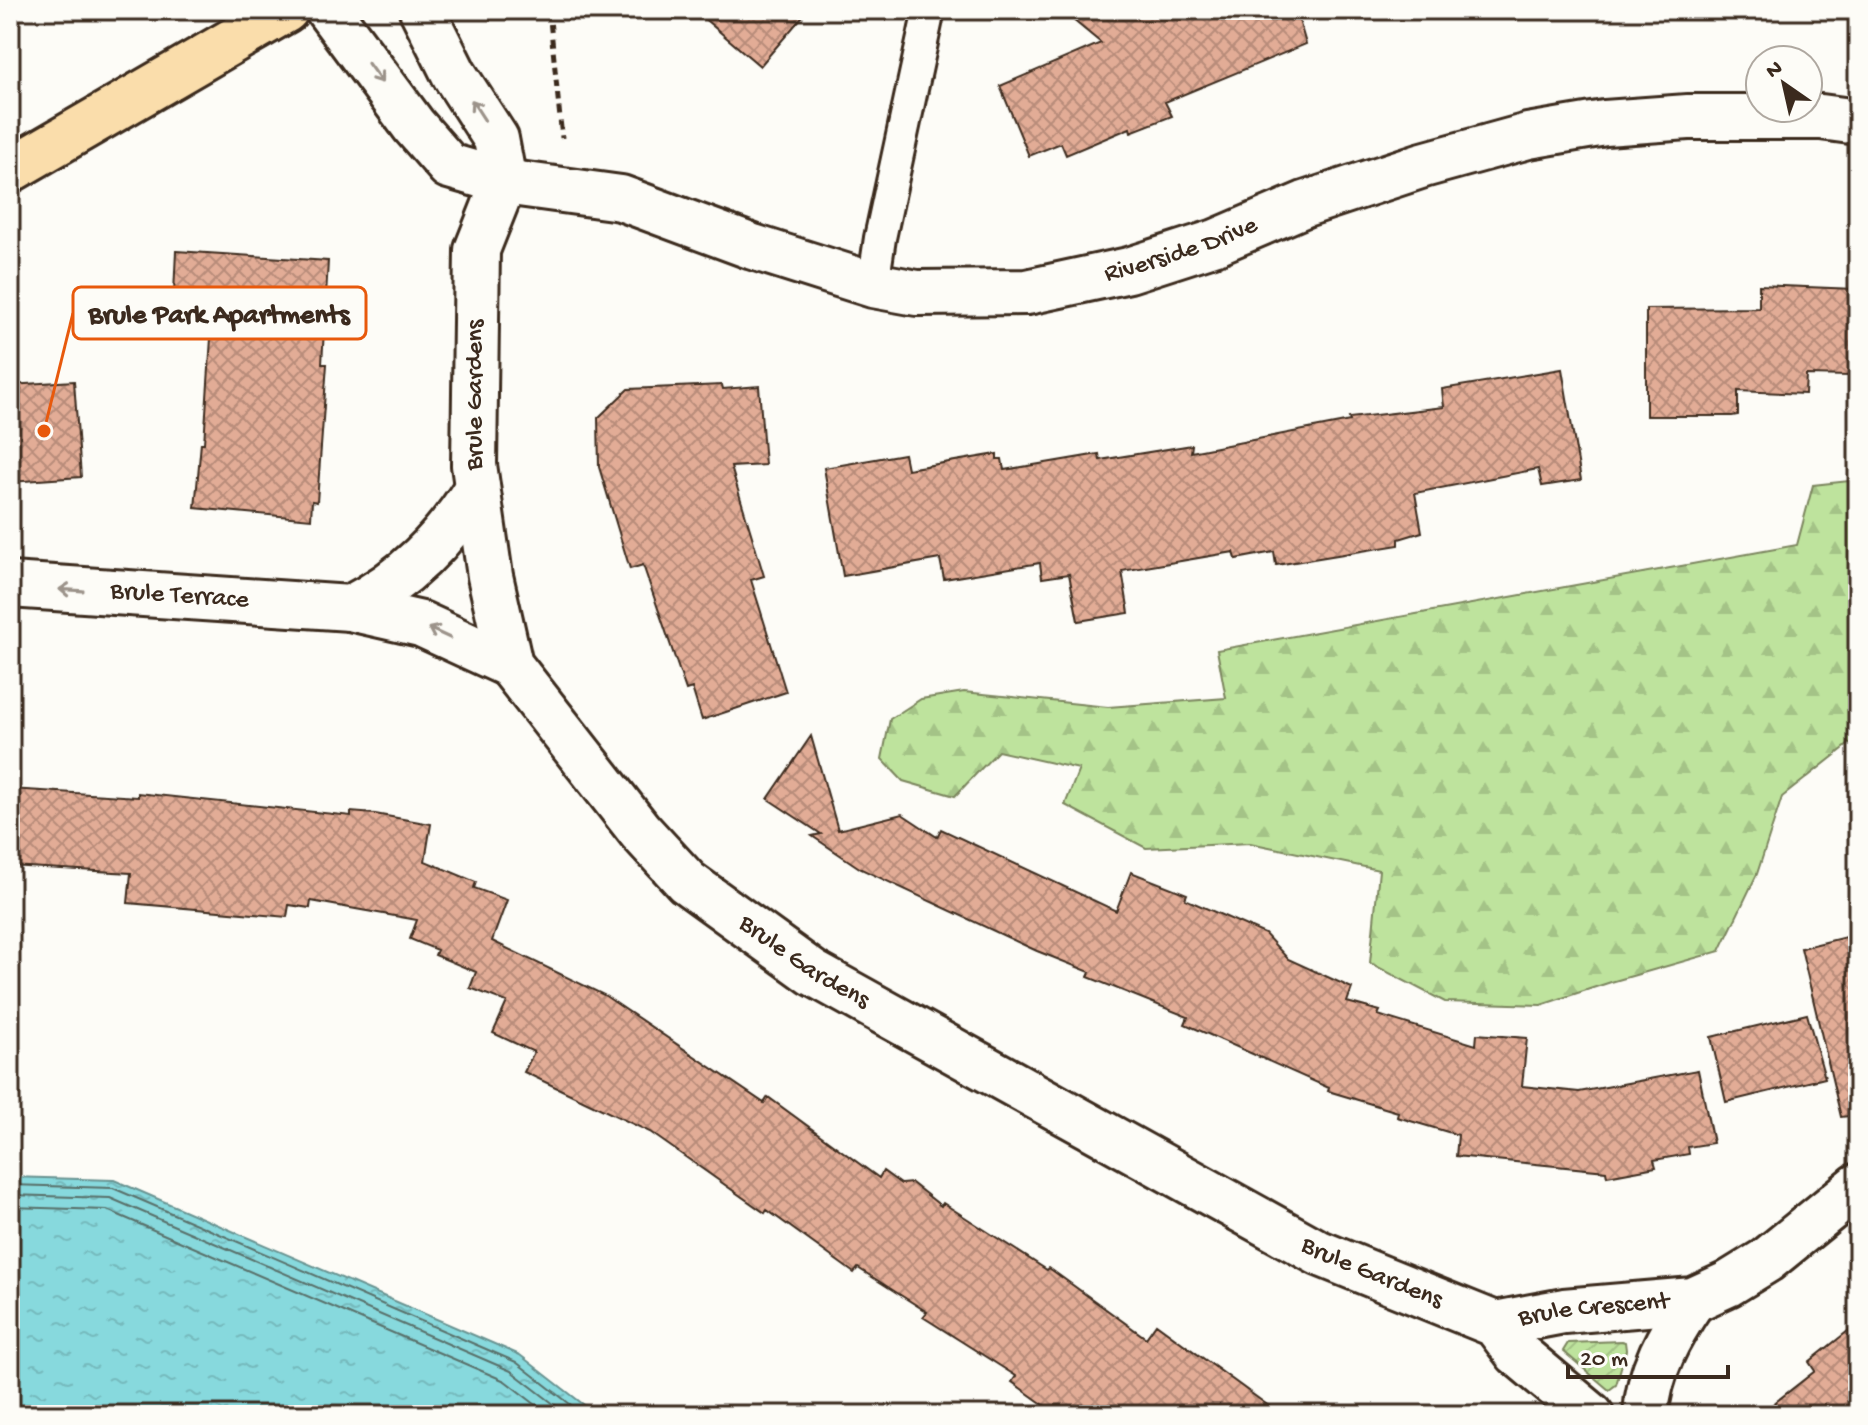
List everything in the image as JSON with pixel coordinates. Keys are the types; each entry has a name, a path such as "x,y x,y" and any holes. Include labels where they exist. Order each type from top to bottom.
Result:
{"main road":[{"path":"10,170 286,10"}],"street":[{"name":"Riverside Drive","path":"328,10 414,126 449,166 504,182 621,198 739,243 873,285 917,293 1027,292 1129,270 1216,242 1320,199 1423,165 1528,136 1605,123 1688,117 1821,117 1858,122"},
{"path":"422,10 454,74 496,139 504,182"},
{"name":"Brule Gardens","path":"504,182 477,250 474,465 490,576 510,665 640,831 687,882 813,973 1319,1253 1495,1324 1517,1353 1591,1415"},
{"path":"350,608 401,578 423,559 444,537 477,488"},
{"name":"Brule Terrace","path":"10,585 350,608 421,624 510,665"},
{"name":"Brule Crescent","path":"1495,1324 1564,1311 1693,1300 1728,1284 1767,1260 1858,1186"},
{"name":"Brule Crescent","path":"1646,1415 1657,1365 1670,1334 1693,1300"}],"lane":[{"path":"873,285 880,238 929,10"}],"path":[{"path":"549,10 562,138"}],"green space":[{"path":"1858,480 1858,737 1782,797 1757,874 1720,951 1541,1005 1445,1002 1370,963 1379,870 1250,843 1146,848 1065,805 1079,769 998,751 955,796 903,781 882,759 890,719 921,699 964,692 1108,707 1226,698 1217,650 1797,545 1813,485"},
{"path":"1625,1342 1626,1350 1616,1385 1609,1390 1563,1351 1568,1343"}],"water":[{"path":"10,1177 114,1180 520,1355 597,1415 10,1415"}],"building":[{"path":"694,10 808,10 760,66"},
{"path":"1061,10 1296,10 1306,44 1165,102 1172,116 1131,132 1130,128 1066,155 1061,143 1029,156 1000,86 1101,43"},
{"path":"176,251 328,261 322,364 327,364 317,502 312,501 311,519 195,508 201,443 204,443 211,338 172,335"},
{"path":"1759,285 1855,289 1850,376 1806,375 1805,394 1738,391 1738,415 1646,416 1646,309 1759,308"},
{"path":"1562,369 1581,480 1542,486 1538,469 1415,493 1422,532 1399,539 1399,545 1276,565 1274,552 1236,559 1234,552 1122,571 1129,613 1078,621 1069,574 1042,578 1040,563 944,579 940,559 843,576 824,468 904,454 907,469 997,454 997,459 1002,459 1004,470 1099,454 1100,460 1192,445 1191,452 1350,421 1349,418 1444,407 1442,389"},
{"path":"74,381 81,477 10,482 10,385"},
{"path":"722,385 723,389 759,386 765,465 731,467 764,576 751,580 786,692 702,720 692,688 686,690 643,565 630,569 599,467 598,418 628,389"},
{"path":"811,736 838,830 902,814 937,837 941,829 1116,911 1131,872 1187,894 1185,899 1265,934 1288,959 1352,988 1347,1002 1380,1011 1378,1015 1476,1045 1477,1034 1527,1038 1522,1086 1579,1092 1698,1070 1713,1143 1688,1147 1689,1154 1654,1160 1656,1167 1607,1176 1606,1171 1456,1156 1458,1135 1397,1117 1398,1112 1328,1091 1329,1088 1185,1024 1188,1017 1088,977 1090,972 1037,951 861,869 812,836 821,834 768,799"},
{"path":"10,789 138,797 138,793 351,816 351,812 375,814 431,824 425,861 476,882 474,888 507,900 492,941 604,995 764,1103 768,1097 879,1178 883,1171 901,1184 912,1183 941,1206 943,1203 1047,1270 1049,1268 1146,1338 1156,1324 1281,1415 1058,1415 1012,1382 1016,1376 923,1317 927,1312 858,1268 854,1273 650,1132 524,1072 534,1052 493,1033 507,1002 470,988 476,972 435,955 437,950 410,939 417,920 311,901 310,908 289,905 287,917 128,903 131,873 10,866"},
{"path":"1858,934 1858,1115 1841,1117 1801,948"},
{"path":"1807,1014 1825,1078 1726,1102 1711,1037"},
{"path":"1858,1323 1858,1415 1759,1415 1815,1371 1809,1362"}],"place":[{"name":"Brule Park Apartments","path":"44,431"}]}
